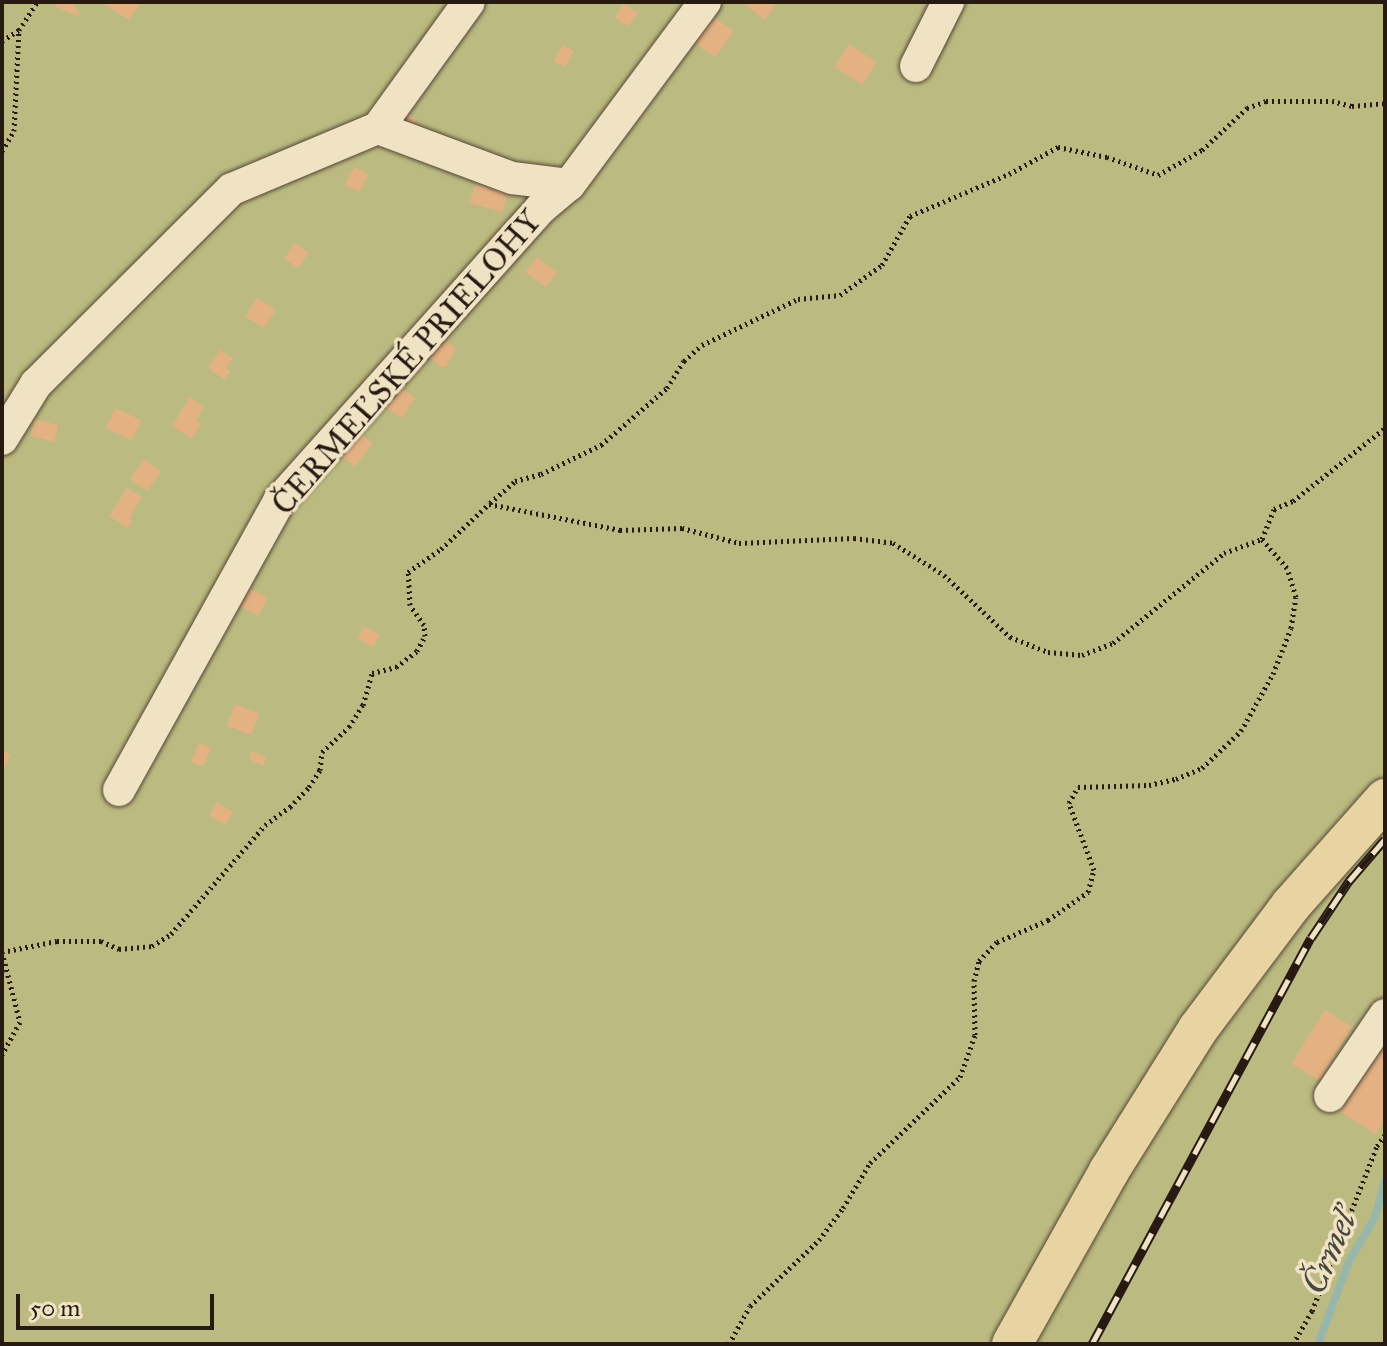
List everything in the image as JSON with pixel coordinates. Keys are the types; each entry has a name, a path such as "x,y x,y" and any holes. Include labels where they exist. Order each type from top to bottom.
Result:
{"main road":[{"path":"1012,1344 1117,1159 1198,1029 1291,905 1385,799"}],"street":[{"path":"2,439 36,384 232,189 378,128 469,2"},
{"name":"ČERMEĽSKÉ PRIELOHY","path":"119,790 279,501 540,209 569,185 705,2"},
{"path":"916,66 948,2"},
{"path":"378,128 512,178 569,185"},
{"path":"1330,1096 1385,1015"}],"path":[{"path":"2,41 19,30 37,2"},
{"path":"2,151 14,131 19,30"},
{"path":"2,1055 20,1022 2,952 22,945 101,941 119,949 152,946 171,934 265,825 309,787 320,770 322,752 349,727 363,705 372,673 396,667 417,651 425,636 424,625 410,605 408,572 441,549 515,481 541,474 601,445 667,388 684,361 702,345 798,299 840,295 882,265 910,216 1009,174 1058,147 1107,157 1158,175 1202,150 1247,108 1266,101 1332,101 1352,106 1385,103"},
{"path":"489,504 620,530 682,528 739,543 854,538 893,543 944,575 1010,637 1048,652 1082,655 1113,643 1224,553 1262,539 1274,509 1293,501 1385,428"},
{"path":"729,1344 750,1306 819,1240 851,1197 870,1163 960,1077 975,1035 974,981 979,961 997,942 1048,920 1088,892 1094,870 1069,803 1078,787 1149,785 1176,779 1202,768 1241,731 1258,705 1277,663 1291,628 1296,597 1287,568 1262,539"},
{"path":"1293,1344 1312,1311 1377,1146 1385,1135"}],"green space":[{"path":"2,2 1385,2 1385,1344 2,1344"}],"building":[{"path":"59,2 71,2 80,12 77,15 54,6"},
{"path":"100,2 141,2 129,20"},
{"path":"742,2 778,2 765,20"},
{"path":"624,3 638,13 628,26 615,18"},
{"path":"714,17 734,31 715,57 696,43"},
{"path":"849,44 877,62 862,85 834,67"},
{"path":"562,45 574,51 565,67 554,61"},
{"path":"402,109 417,119 406,135 391,125"},
{"path":"354,167 368,174 359,192 345,185"},
{"path":"475,184 508,193 503,212 470,203"},
{"path":"294,243 309,252 299,268 284,259"},
{"path":"537,257 557,272 546,287 526,272"},
{"path":"257,298 276,310 264,328 245,317"},
{"path":"442,337 456,349 446,366 441,367 426,354"},
{"path":"220,350 233,358 226,368 231,371 225,380 208,368"},
{"path":"398,386 415,398 401,418 384,406"},
{"path":"190,397 204,407 196,421 201,424 192,438 172,426"},
{"path":"115,408 141,420 132,440 106,428"},
{"path":"35,419 58,425 54,442 31,435"},
{"path":"356,430 373,443 355,467 338,454"},
{"path":"144,459 161,471 147,491 130,479"},
{"path":"127,488 142,497 129,518 133,521 128,528 109,516"},
{"path":"248,588 268,598 259,616 239,606"},
{"path":"364,626 380,635 373,647 357,638"},
{"path":"235,704 259,713 251,735 227,725"},
{"path":"199,743 211,748 203,766 191,761"},
{"path":"2,751 10,754 5,767 2,766"},
{"path":"251,751 267,757 263,766 249,759"},
{"path":"217,802 233,812 225,825 209,815"},
{"path":"1325,1010 1352,1027 1319,1080 1292,1063"},
{"path":"1381,1044 1385,1046 1385,1119 1376,1134 1339,1111"}],"waterway":[{"name":"Črmeľ","path":"1318,1344 1349,1261 1375,1217 1385,1180"}],"railway":[{"path":"1092,1344 1311,938 1349,881 1385,839"}]}
